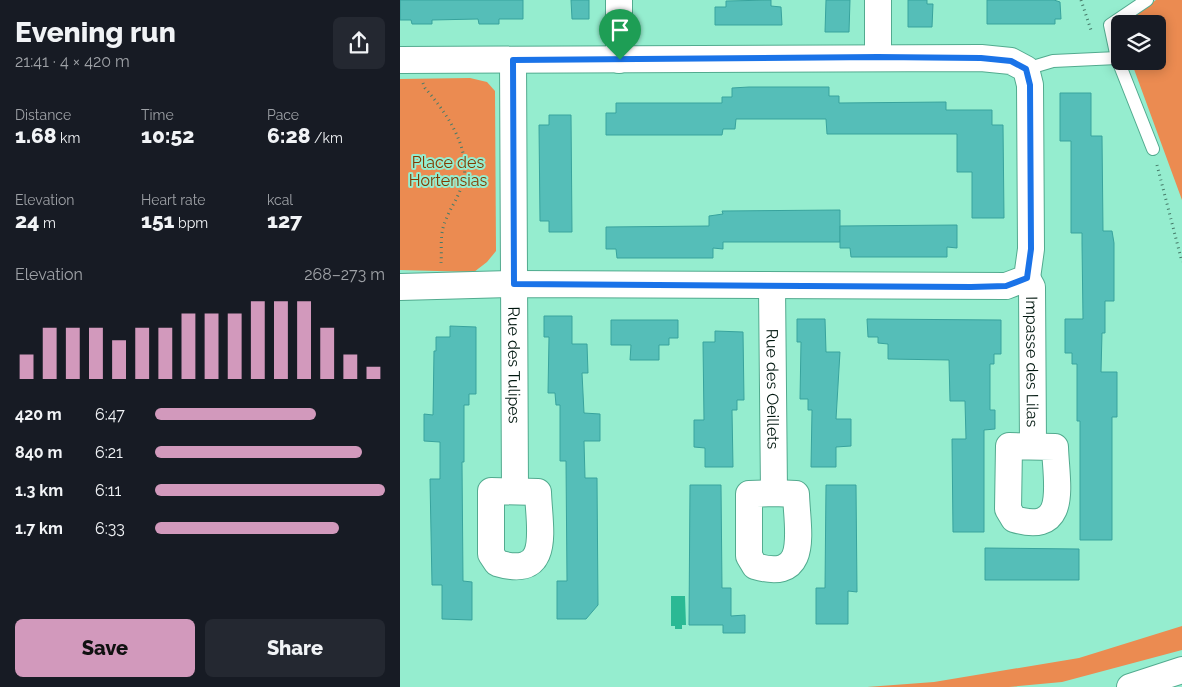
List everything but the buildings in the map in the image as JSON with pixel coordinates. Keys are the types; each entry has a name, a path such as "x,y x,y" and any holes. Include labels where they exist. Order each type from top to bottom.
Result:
{"street":[{"path":"619,0 620,60"},
{"path":"878,0 878,57"},
{"path":"400,60 981,58 1011,61 1026,69"},
{"name":"Rue des Tulipes","path":"513,60 515,491"},
{"name":"Impasse des Lilas","path":"1026,69 1030,85 1031,220 1030,265 1027,278 1032,287 1033,446"},
{"path":"400,286 514,284 1006,286 1027,278"},
{"name":"Rue des Oeillets","path":"772,286 774,493"},
{"path":"1130,687 1182,670"}],"lane":[{"path":"1124,15 1147,0"},
{"path":"1026,69 1054,61 1111,58"},
{"path":"1121,70 1153,149"}],"path":[{"path":"421,75 425,88 447,115 463,154 464,179 456,202 443,228 440,268"},
{"path":"1153,149 1182,262"}],"green space":[{"path":"1156,0 1182,0 1182,200 1134,70 1166,70 1166,15 1134,15"},
{"name":"Place des Hortensias","path":"470,78 487,82 495,91 496,251 487,262 474,272 400,270 400,79"},
{"path":"1182,626 1182,650 1062,682 1009,687 867,687 934,682 1079,658"}],"shaded area":[{"path":"671,596 685,596 686,625 682,625 682,629 675,629 675,626 671,626"}],"route":[{"path":"878,57 981,58 1011,61 1026,69 1030,85 1031,249 1027,278 1006,286 971,287 514,284 513,60 620,60 878,57"}]}
